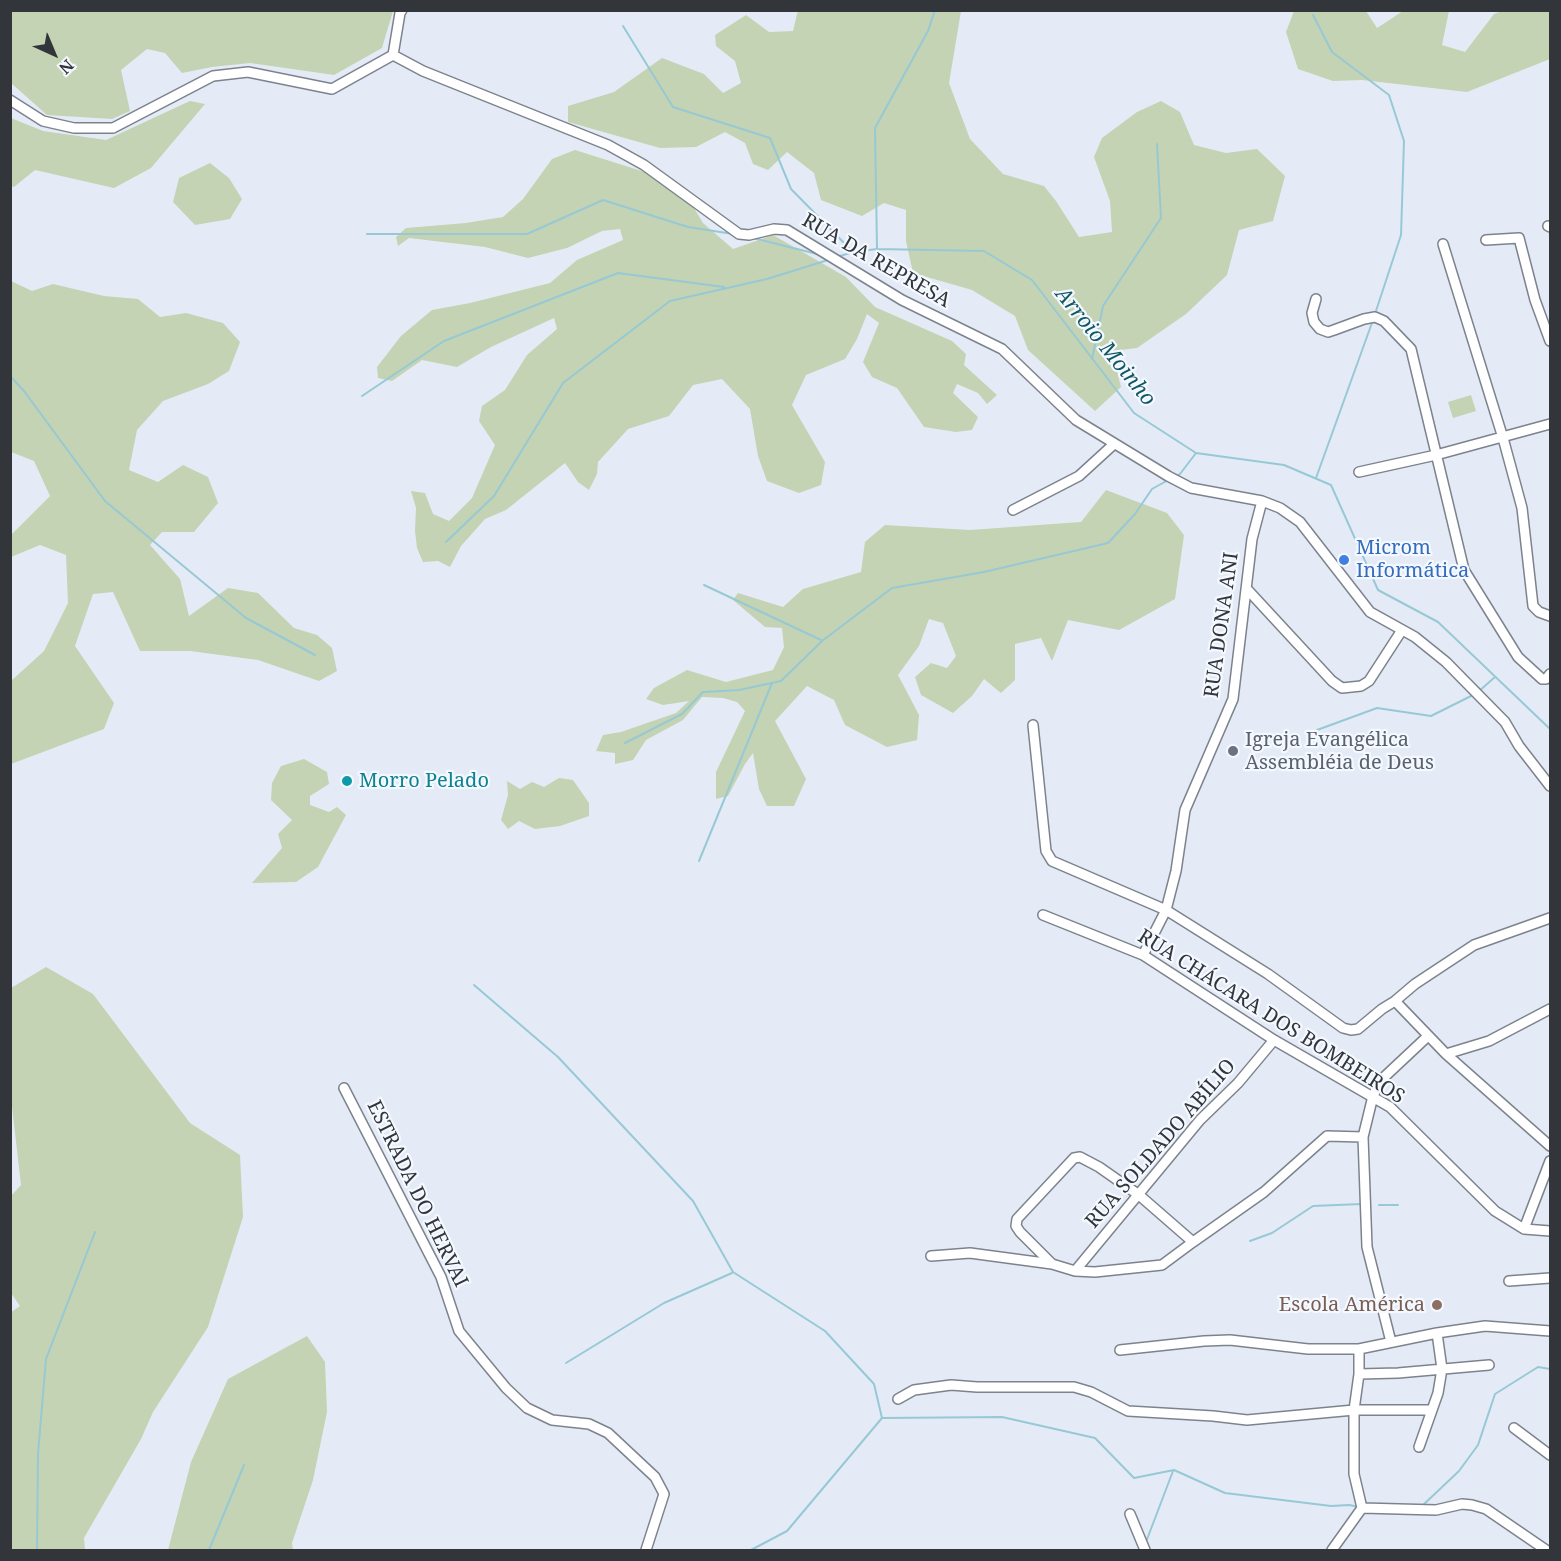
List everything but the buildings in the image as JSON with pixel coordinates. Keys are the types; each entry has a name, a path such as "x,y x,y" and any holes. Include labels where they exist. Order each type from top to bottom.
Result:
{"street":[{"path":"10,100 44,121 74,128 113,128 213,76 248,72 332,89 393,55 402,10"},
{"name":"RUA DA REPRESA","path":"393,55 423,71 608,145 644,165 739,234 749,235 774,229 787,230 902,300 1002,350 1076,420 1168,476 1191,488 1262,501 1280,508 1300,522 1370,612 1415,637 1446,662 1505,722 1519,747 1551,786"},
{"path":"1486,240 1519,238 1535,300 1551,340"},
{"path":"1443,244 1503,438 1522,508 1533,606 1539,612 1551,616"},
{"path":"1316,299 1312,313 1314,322 1320,329 1328,332 1375,317 1384,321 1411,349 1464,570 1518,657 1542,679 1550,675"},
{"path":"1359,472 1436,455 1551,424"},
{"path":"1013,510 1079,476 1114,444"},
{"name":"RUA DONA ANI","path":"1143,955 1166,910 1176,871 1185,810 1233,699 1252,539 1262,501"},
{"path":"1246,588 1332,681 1342,688 1361,686 1369,681 1402,630"},
{"path":"1033,725 1046,851 1052,861 1166,910 1268,974 1343,1028 1358,1029 1415,984 1474,945 1551,918"},
{"name":"RUA CHÁCARA DOS BOMBEIROS","path":"1043,915 1143,955 1274,1040 1373,1096 1390,1107 1495,1211 1524,1229 1551,1231"},
{"path":"1395,1001 1446,1054 1551,1146"},
{"path":"1446,1054 1489,1041 1551,1009"},
{"path":"1391,1342 1367,1247 1363,1137 1373,1096 1380,1081 1428,1036"},
{"name":"RUA SOLDADO ABÍLIO","path":"1075,1271 1200,1120 1238,1083 1274,1040"},
{"name":"ESTRADA DO HERVAI","path":"344,1088 441,1277 459,1331 506,1389 526,1408 552,1420 589,1424 608,1433 655,1477 664,1494 646,1551"},
{"path":"931,1256 970,1252 1052,1264 1075,1271 1095,1272 1162,1265 1263,1192 1327,1136 1363,1137"},
{"path":"1052,1264 1020,1232 1016,1226 1017,1219 1074,1158 1080,1157 1099,1167 1139,1196 1193,1242"},
{"path":"1524,1229 1551,1161"},
{"path":"1509,1281 1551,1278"},
{"path":"1120,1350 1230,1340 1308,1348 1359,1349 1485,1326 1551,1331"},
{"path":"1419,1447 1438,1393 1442,1369 1437,1333"},
{"path":"1332,1551 1362,1508 1354,1474 1354,1410 1359,1374 1359,1349"},
{"path":"1359,1374 1489,1365"},
{"path":"898,1399 914,1390 951,1385 1074,1387 1091,1392 1128,1410 1246,1420 1354,1410 1432,1410"},
{"path":"1514,1428 1551,1455"},
{"path":"1362,1508 1436,1510 1462,1504 1472,1505 1486,1509 1546,1551"},
{"path":"1130,1514 1145,1551"}],"green space":[{"path":"11,10 393,11 382,48 334,75 250,63 182,73 165,53 147,49 121,70 130,111 112,119 47,115 11,83"},
{"path":"798,10 961,11 949,83 970,139 1003,174 1044,186 1079,237 1112,232 1110,201 1094,157 1102,138 1137,112 1161,101 1180,112 1194,145 1226,153 1257,149 1285,176 1273,221 1239,230 1227,275 1186,314 1137,348 1112,351 1121,387 1095,411 1028,350 1015,316 972,290 913,273 906,241 906,210 884,203 862,216 821,200 814,173 787,152 768,170 753,164 745,143 725,132 696,147 660,148 568,122 568,106 614,92 662,58 704,74 723,93 741,83 735,61 716,46 715,35 746,15 769,32 793,31"},
{"path":"1294,11 1366,11 1377,28 1403,11 1449,11 1442,45 1465,52 1494,14 1502,11 1550,11 1550,59 1467,92 1362,80 1333,81 1298,69 1286,32"},
{"path":"190,101 205,104 151,168 114,188 35,170 14,187 11,186 11,118 43,131 106,140"},
{"path":"575,150 648,173 686,195 703,223 733,249 773,235 846,277 875,307 952,341 966,354 964,365 997,395 987,404 978,393 957,384 953,393 978,417 972,430 956,432 924,427 897,388 872,377 863,362 879,323 867,314 857,339 845,359 806,375 792,405 825,462 821,485 799,493 767,481 758,456 750,409 722,379 693,385 669,416 628,429 598,462 597,474 589,490 578,482 565,463 506,510 485,519 461,546 450,567 438,561 423,562 417,548 416,508 411,491 425,493 433,514 449,521 472,498 495,445 479,421 482,406 505,390 527,355 557,329 554,318 491,347 457,367 422,360 392,381 378,378 377,367 401,336 432,310 550,283 577,260 623,240 620,229 602,231 567,248 528,258 485,247 409,238 398,246 396,237 406,228 503,217 523,199 552,159"},
{"path":"210,163 229,178 242,199 230,219 195,225 173,202 179,178"},
{"path":"11,281 32,291 53,284 104,296 138,299 160,317 186,313 223,323 240,342 229,371 208,384 163,401 137,430 129,470 158,482 183,465 208,477 218,503 194,532 162,532 150,545 180,579 189,616 228,588 258,593 294,628 317,635 332,648 337,671 319,681 258,660 190,651 140,651 113,592 93,594 75,646 114,703 104,729 11,764 11,681 44,651 68,603 66,555 40,545 11,557 11,535 50,496 34,461 11,452"},
{"path":"1471,395 1476,411 1453,418 1448,402"},
{"path":"1106,490 1167,513 1184,535 1175,599 1119,630 1068,620 1052,661 1041,638 1015,644 1015,680 1001,693 984,679 972,696 953,713 921,695 915,677 931,663 947,668 956,656 943,623 929,619 919,646 898,675 919,715 917,740 887,747 845,725 834,700 807,686 775,721 806,779 794,806 767,806 759,789 753,753 728,796 716,799 716,772 745,711 737,702 723,698 702,697 683,720 646,740 633,760 615,764 615,753 596,751 603,735 621,732 676,713 689,701 663,705 646,699 654,688 687,670 726,682 773,670 784,647 782,628 765,627 733,600 738,593 783,607 803,589 861,572 865,542 885,525 970,530 1081,522"},
{"path":"304,759 327,772 329,784 310,796 310,805 329,812 337,807 346,815 318,867 296,882 252,883 282,848 278,834 292,820 271,800 272,783 281,766"},
{"path":"559,778 573,780 589,803 589,816 560,826 535,829 519,821 508,829 501,820 508,795 507,781 520,789 532,782 544,787"},
{"path":"46,967 93,994 190,1123 240,1155 243,1217 208,1327 153,1412 141,1439 84,1538 85,1550 11,1550 10,1313 20,1306 11,1293 10,1197 21,1185 10,1089 11,988"},
{"path":"307,1336 325,1362 327,1412 313,1480 292,1543 293,1550 168,1550 191,1462 228,1379"}],"waterway":[{"path":"877,248 875,128 928,31 935,10"},
{"path":"1313,15 1332,52 1389,95 1404,141 1401,235 1375,314"},
{"path":"623,26 673,107 770,138 791,189 852,251"},
{"path":"1092,359 1103,306 1161,218 1157,144"},
{"path":"367,234 527,234 603,200 688,227 733,234"},
{"path":"753,238 821,255"},
{"name":"Arroio Moinho","path":"837,257 877,249 984,251 1032,280 1134,413 1196,453 1284,465 1331,485 1378,590 1438,622 1550,729"},
{"path":"446,542 494,496 563,383 670,301 767,279 828,260"},
{"path":"362,396 444,341 618,273 724,287"},
{"path":"1316,478 1373,320"},
{"path":"10,376 24,391 105,501 246,618 315,655"},
{"path":"1175,477 1196,453"},
{"path":"625,743 682,714 703,692 739,690 781,681 822,641 892,588 984,572 1108,543 1135,514 1152,489 1170,479"},
{"path":"704,585 821,640"},
{"path":"1478,692 1495,677"},
{"path":"699,861 772,683"},
{"path":"1317,730 1377,708 1431,716 1473,695"},
{"path":"474,985 558,1057 693,1201 733,1272 825,1331 874,1384 882,1418 1002,1417 1095,1438 1134,1478 1174,1470 1225,1493 1331,1506 1360,1507"},
{"path":"1250,1241 1272,1233 1313,1206 1361,1204"},
{"path":"1379,1205 1398,1205"},
{"path":"37,1550 38,1454 46,1359 95,1232"},
{"path":"566,1363 664,1303 732,1273"},
{"path":"1422,1506 1459,1471 1478,1445 1495,1394 1538,1367 1550,1369"},
{"path":"751,1550 787,1531 882,1418"},
{"path":"209,1550 244,1465"},
{"path":"1146,1542 1173,1471"}],"place":[{"name":"Microm Informática","path":"1344,560"},
{"name":"Igreja Evangélica Assembléia de Deus","path":"1233,751"},
{"name":"Morro Pelado","path":"347,781"},
{"name":"Escola América","path":"1437,1305"}]}
